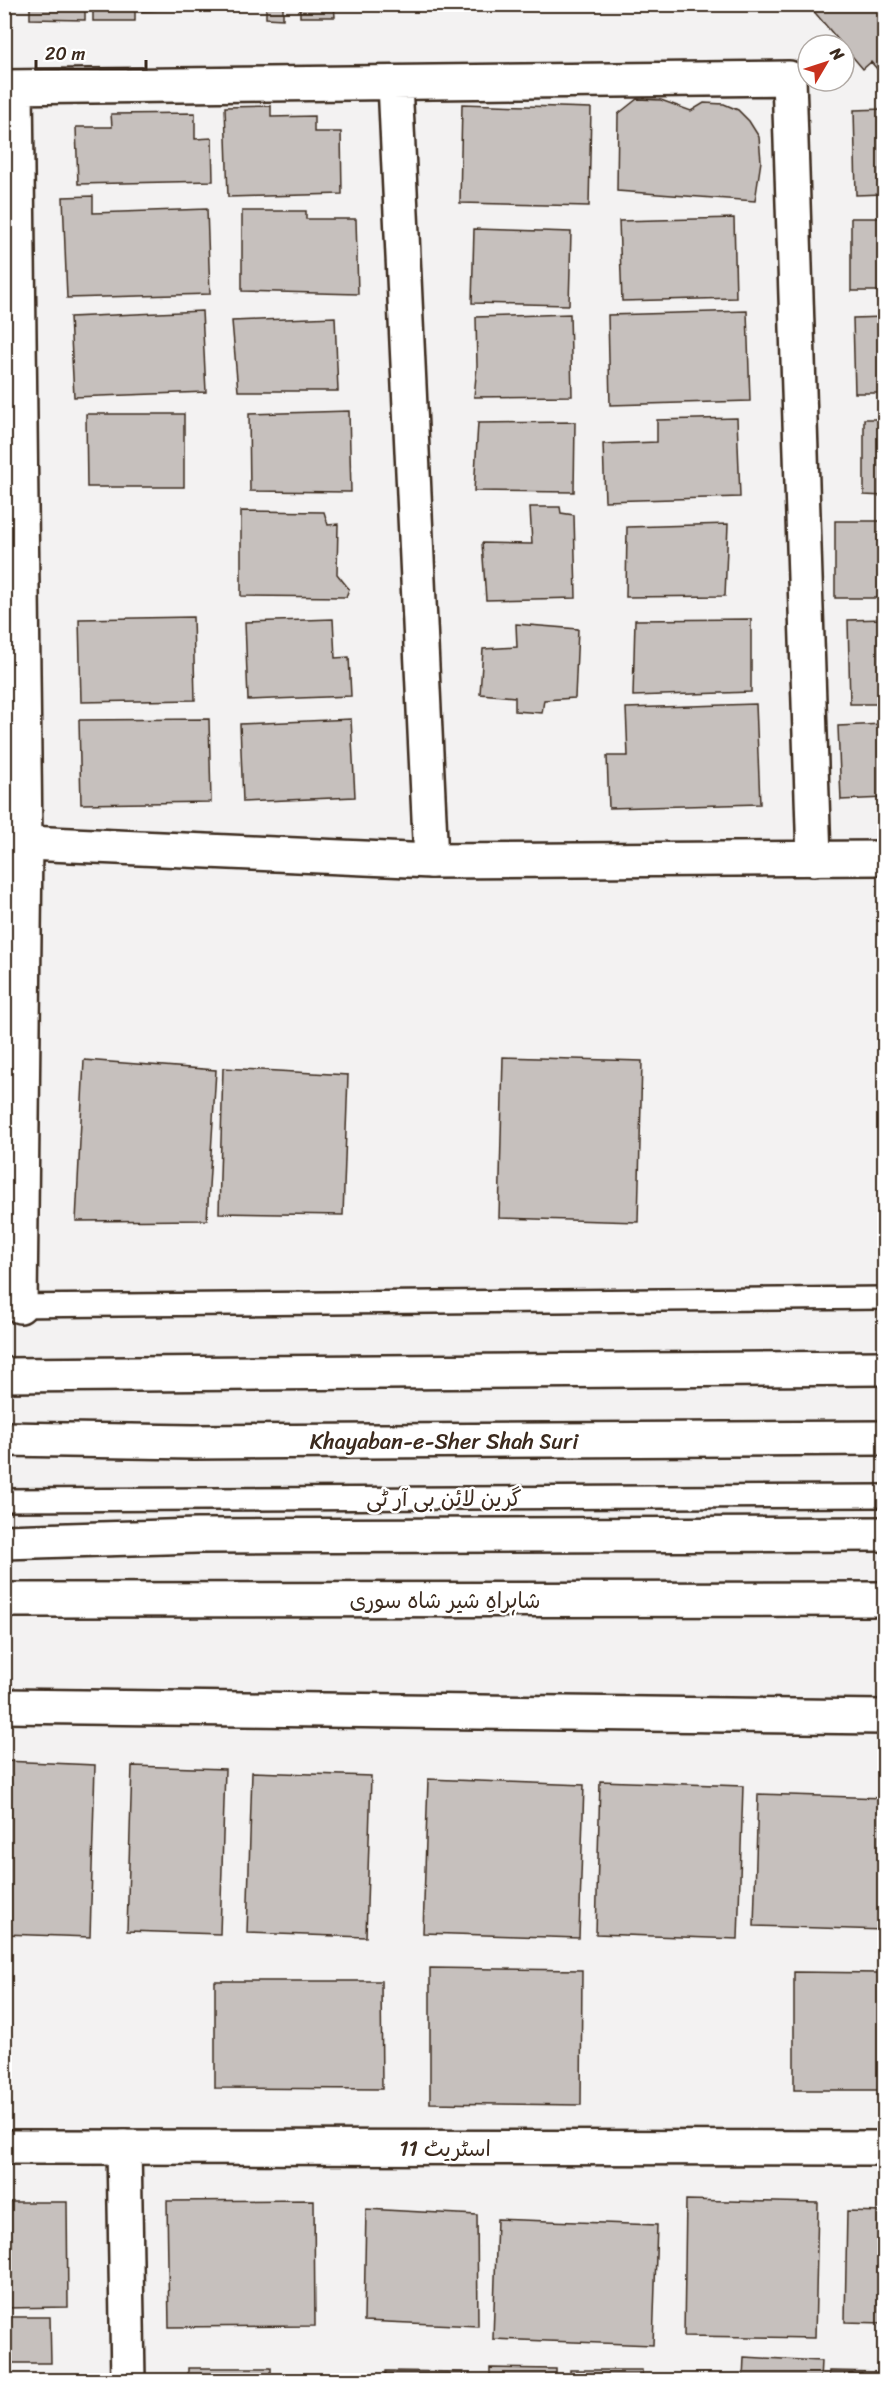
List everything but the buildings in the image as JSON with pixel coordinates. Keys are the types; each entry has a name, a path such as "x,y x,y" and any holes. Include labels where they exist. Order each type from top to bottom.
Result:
{"street":[{"path":"12,1306 15,842 10,87 789,78 814,858"},
{"path":"395,83 431,861"},
{"path":"15,842 431,861 885,858"},
{"path":"4,1375 885,1368"},
{"name":"Khayaban-e-Sher Shah Suri","path":"4,1439 193,1442 885,1438"},
{"path":"4,1542 197,1536 885,1534"},
{"name":"شاہراہِ شیر شاہ سوری","path":"4,1600 885,1599"},
{"path":"4,1706 885,1717"},
{"name":"اسٹریٹ 11","path":"4,2147 885,2148"},
{"path":"124,2147 128,2380"}],"lane":[{"path":"12,1306 885,1298"},
{"name":"گرین لائن بی آر ٹی","path":"7,1500 885,1496"}]}
